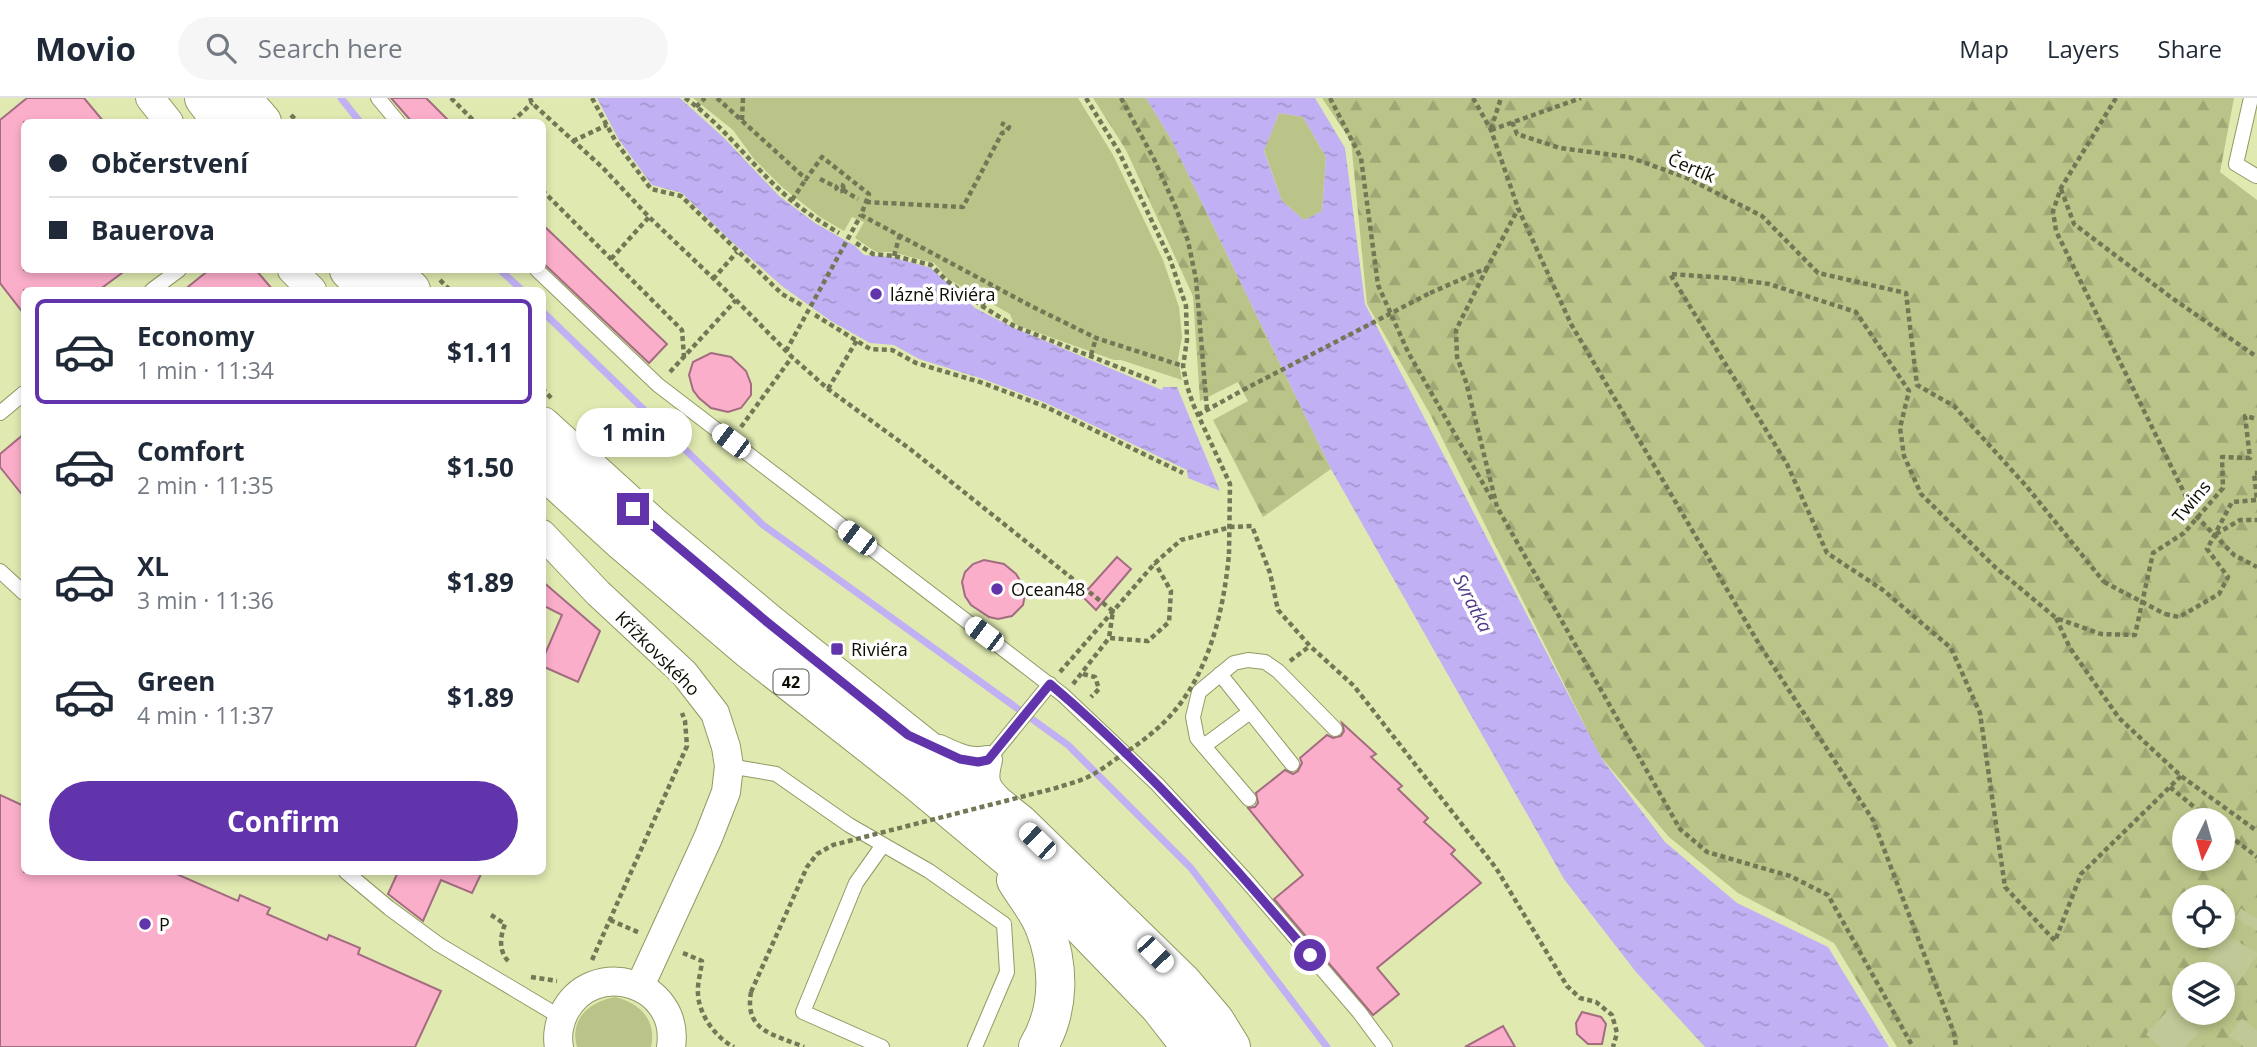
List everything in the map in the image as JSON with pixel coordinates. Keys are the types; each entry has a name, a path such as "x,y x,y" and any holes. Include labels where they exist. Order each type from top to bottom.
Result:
{"highway":[{"path":"204,98 220,119"},
{"path":"241,98 258,119"},
{"path":"352,273 366,287"},
{"path":"393,273 408,287"},
{"name":"42","path":"546,430 652,526 908,735 1009,836 1045,888 1159,1006 1218,1041"},
{"name":"42","path":"546,472 750,650 1009,836 1155,954 1182,982 1218,1041"},
{"path":"1009,836 1044,926 1056,976 1055,1002 1038,1047"}],"street":[{"path":"150,98 167,119"},
{"path":"295,273 309,287"},
{"name":"Křížkovského","path":"546,538 598,593 684,673 715,713 726,747 729,766 726,792 708,838 640,986"},
{"path":"908,735 960,759 978,762 988,760 984,777 1009,836"},
{"path":"559,1047 562,1018 568,1006 581,992 598,983 616,981 640,986 664,1007 671,1025 671,1047"}],"lane":[{"path":"379,98 396,119"},
{"path":"2251,98 2236,164 2256,176"},
{"path":"156,287 175,273"},
{"path":"540,273 658,385 1063,695 1157,784 1245,879 1359,1012 1385,1047"},
{"path":"0,413 21,396"},
{"path":"0,571 21,590"},
{"path":"1248,799 1197,738 1193,717 1199,692 1220,674 1234,663 1248,660 1265,662 1278,671 1335,729"},
{"path":"1220,674 1292,764"},
{"path":"988,760 1050,684"},
{"path":"1204,746 1250,712"},
{"path":"729,766 776,774 849,825 929,871 1004,924 1007,972 975,1047"},
{"path":"882,1047 803,1012 856,883 883,845"},
{"path":"350,875 438,944 562,1018"}],"path":[{"path":"451,98 472,119"},
{"path":"592,98 616,142 651,189 681,195 782,294 803,306"},
{"path":"685,98 727,135 792,200 839,233"},
{"path":"696,107 705,98"},
{"path":"717,98 806,178"},
{"path":"742,121 743,98"},
{"path":"804,1047 759,1027 751,1017 749,1005 751,992 807,867 817,854 834,845 1056,788 1091,776 1138,744 1176,709 1209,649 1219,618 1229,554 1230,484 1187,386 1183,366 1187,340 1186,306 1170,259 1119,152 1086,98"},
{"path":"1121,98 1154,159 1188,241 1196,279 1207,410"},
{"path":"1330,98 1360,158 1378,285 1408,352 1680,830 1707,852 1790,876 1828,895 1913,1047"},
{"path":"1473,98 1491,130 1518,208 1571,324 1759,644 1873,820 1954,1033 1955,1047"},
{"path":"1491,130 1502,98"},
{"path":"1491,130 1581,98"},
{"path":"2116,98 2061,188 2053,211 2056,231 2195,515 2234,555 2257,567"},
{"path":"515,119 531,101 828,389 910,449 1113,611"},
{"name":"Čertík","path":"1512,122 1517,134 1549,144 1629,158 1687,178 1762,216 1818,272 1906,293 1917,385 1954,407 2027,487 2104,582 2165,614 2179,617 2219,594 2228,577 2207,549 2215,535"},
{"path":"866,202 963,207 1002,133 1009,127 1000,123"},
{"path":"573,141 607,125"},
{"path":"786,351 860,217 869,194 822,157 792,200"},
{"path":"840,187 845,175"},
{"path":"820,179 840,187 858,199"},
{"path":"2061,188 2074,224 2172,298 2257,357"},
{"path":"546,194 682,330 684,357"},
{"path":"1497,507 1466,382 1457,357 1456,330 1518,208"},
{"path":"611,259 649,217"},
{"path":"860,217 900,234 1096,338 1183,366"},
{"path":"894,256 900,234"},
{"path":"856,243 873,254 931,265 946,280 1014,326 1156,382"},
{"path":"713,279 737,252"},
{"path":"1198,415 1430,293 1487,268"},
{"path":"2181,776 2081,874 2055,941 2005,887 1980,713 1951,648 1884,590 1827,553 1787,464 1670,274 1769,284 1856,312 1909,391 1900,428 1904,456 1921,494 1996,568 2056,618 2070,648 2119,718 2181,776 2257,831"},
{"path":"982,306 993,285"},
{"path":"658,385 736,300"},
{"path":"815,315 870,349 892,350 916,363 983,383 1044,406 1183,473"},
{"path":"1090,355 1096,338"},
{"path":"828,389 856,340"},
{"path":"731,441 792,357"},
{"name":"Twins","path":"2056,618 2101,634 2134,635 2153,553 2184,533 2223,488 2222,457 2250,458 2245,416 2257,419"},
{"name":"Twins","path":"2215,535 2232,502 2257,500 2254,473 2257,473"},
{"path":"2215,535 2241,520 2257,520"},
{"path":"1050,684 1155,563 1181,540 1231,527 1252,526 1270,573 1278,610 1310,646 1354,686 1496,868 1567,986 1580,998 1596,1002 1612,1015 1617,1033 1613,1047"},
{"path":"1109,638 1148,641 1169,622 1171,592 1155,563"},
{"path":"1025,595 1086,589"},
{"path":"1063,695 1083,674 1109,638 1113,611"},
{"path":"1278,671 1310,646"},
{"path":"1074,683 1078,695 1090,698 1099,689 1095,677 1083,674"},
{"path":"589,967 687,746 685,721 680,709"},
{"path":"2170,787 2195,808"},
{"path":"2235,840 2257,857"},
{"path":"491,915 505,923 500,939 506,960 516,968"},
{"path":"660,942 702,961 698,995 706,1023 734,1047"},
{"path":"527,976 564,982"}],"green space":[{"path":"693,98 1078,98 1113,155 1163,260 1179,307 1182,337 1178,359 1182,380 1114,360 1014,324 1010,314 948,279 934,263 891,252 876,252 855,238 864,222 852,217 844,231 820,217 782,187 754,159 733,130"},
{"path":"1093,98 1146,98 1171,139 1331,469 1263,517 1213,420 1248,401 1238,382 1200,401 1193,296 1126,150"},
{"path":"1322,98 2234,98 2220,172 2257,200 2257,1047 1897,1047 1834,943 1738,893 1669,837 1600,756 1430,414 1367,304 1351,141"},
{"path":"1279,113 1303,117 1326,157 1322,211 1304,220 1282,201 1264,150"},
{"path":"615,997 632,1004 645,1014 651,1029 651,1047 577,1047 576,1028 583,1013 597,1003"}],"water":[{"name":"lázně Riviéra","path":"597,98 680,98 724,138 779,196 815,223 855,246 864,255 891,257 931,268 975,308 1014,328 1162,390 1163,387 1177,387 1220,491 1188,478 1187,470 1046,403 919,359 894,345 870,343 831,321 782,286 682,193 652,185 619,140"},
{"name":"Svratka","path":"1146,98 1315,98 1345,148 1365,304 1602,759 1665,842 1737,903 1828,947 1889,1047 1705,1047 1636,972 1564,879 1331,469 1171,139","holes":["1279,113 1303,117 1326,157 1322,211 1304,220 1282,201 1264,151"]}],"building":[{"path":"27,98 84,98 102,119 21,119 21,273 122,273 103,287 21,287 21,310 0,283 0,120"},
{"path":"391,98 426,98 447,119 409,119"},
{"path":"546,228 667,344 649,363 546,266"},
{"path":"205,273 259,273 270,287 188,287"},
{"path":"711,353 731,357 746,371 751,384 751,395 741,408 728,412 711,408 693,390 689,375 693,362"},
{"path":"21,436 21,493 0,467 0,454"},
{"path":"1117,557 1131,569 1096,610 1082,596"},
{"path":"984,560 1004,564 1016,574 1022,584 1025,595 1023,605 1012,616 998,619 989,617 971,605 965,596 962,582 965,572 973,564"},
{"path":"546,584 600,631 578,682 546,668 546,652 562,615 546,607"},
{"path":"1342,723 1376,754 1371,757 1402,786 1398,789 1428,818 1424,822 1455,850 1451,854 1481,883 1377,968 1399,994 1373,1015 1274,899 1303,875 1248,808 1255,807 1258,803 1256,793 1285,770 1293,774 1298,771 1302,763 1300,758 1327,735 1333,738 1341,736 1344,731"},
{"name":"P","path":"0,795 21,805 21,875 179,875 238,901 240,895 270,908 267,914 327,940 329,935 360,948 358,954 441,991 415,1047 0,1047"},
{"path":"397,875 481,875 472,893 441,880 423,921 388,894"},
{"path":"1582,1012 1601,1017 1606,1024 1602,1044 1588,1044 1577,1034 1576,1023"},
{"path":"1503,1026 1515,1047 1465,1047"}],"waterway":[{"path":"341,98 358,119"},
{"path":"503,273 519,287"},
{"path":"546,315 763,525 1068,745 1191,868 1327,1047"}],"tunnel":[{"path":"2229,962 2257,918"},
{"path":"2160,1047 2180,1025"},
{"path":"2244,1047 2257,1030"}],"place":[{"name":"lázně Riviéra","path":"876,294"},
{"name":"Ocean48","path":"997,589"},
{"name":"Riviéra","path":"837,649"},
{"name":"P","path":"145,924"}],"route":[{"path":"633,509 767,622 908,735 960,759 978,762 988,760 1050,684 1157,784 1245,879 1310,955"}]}
